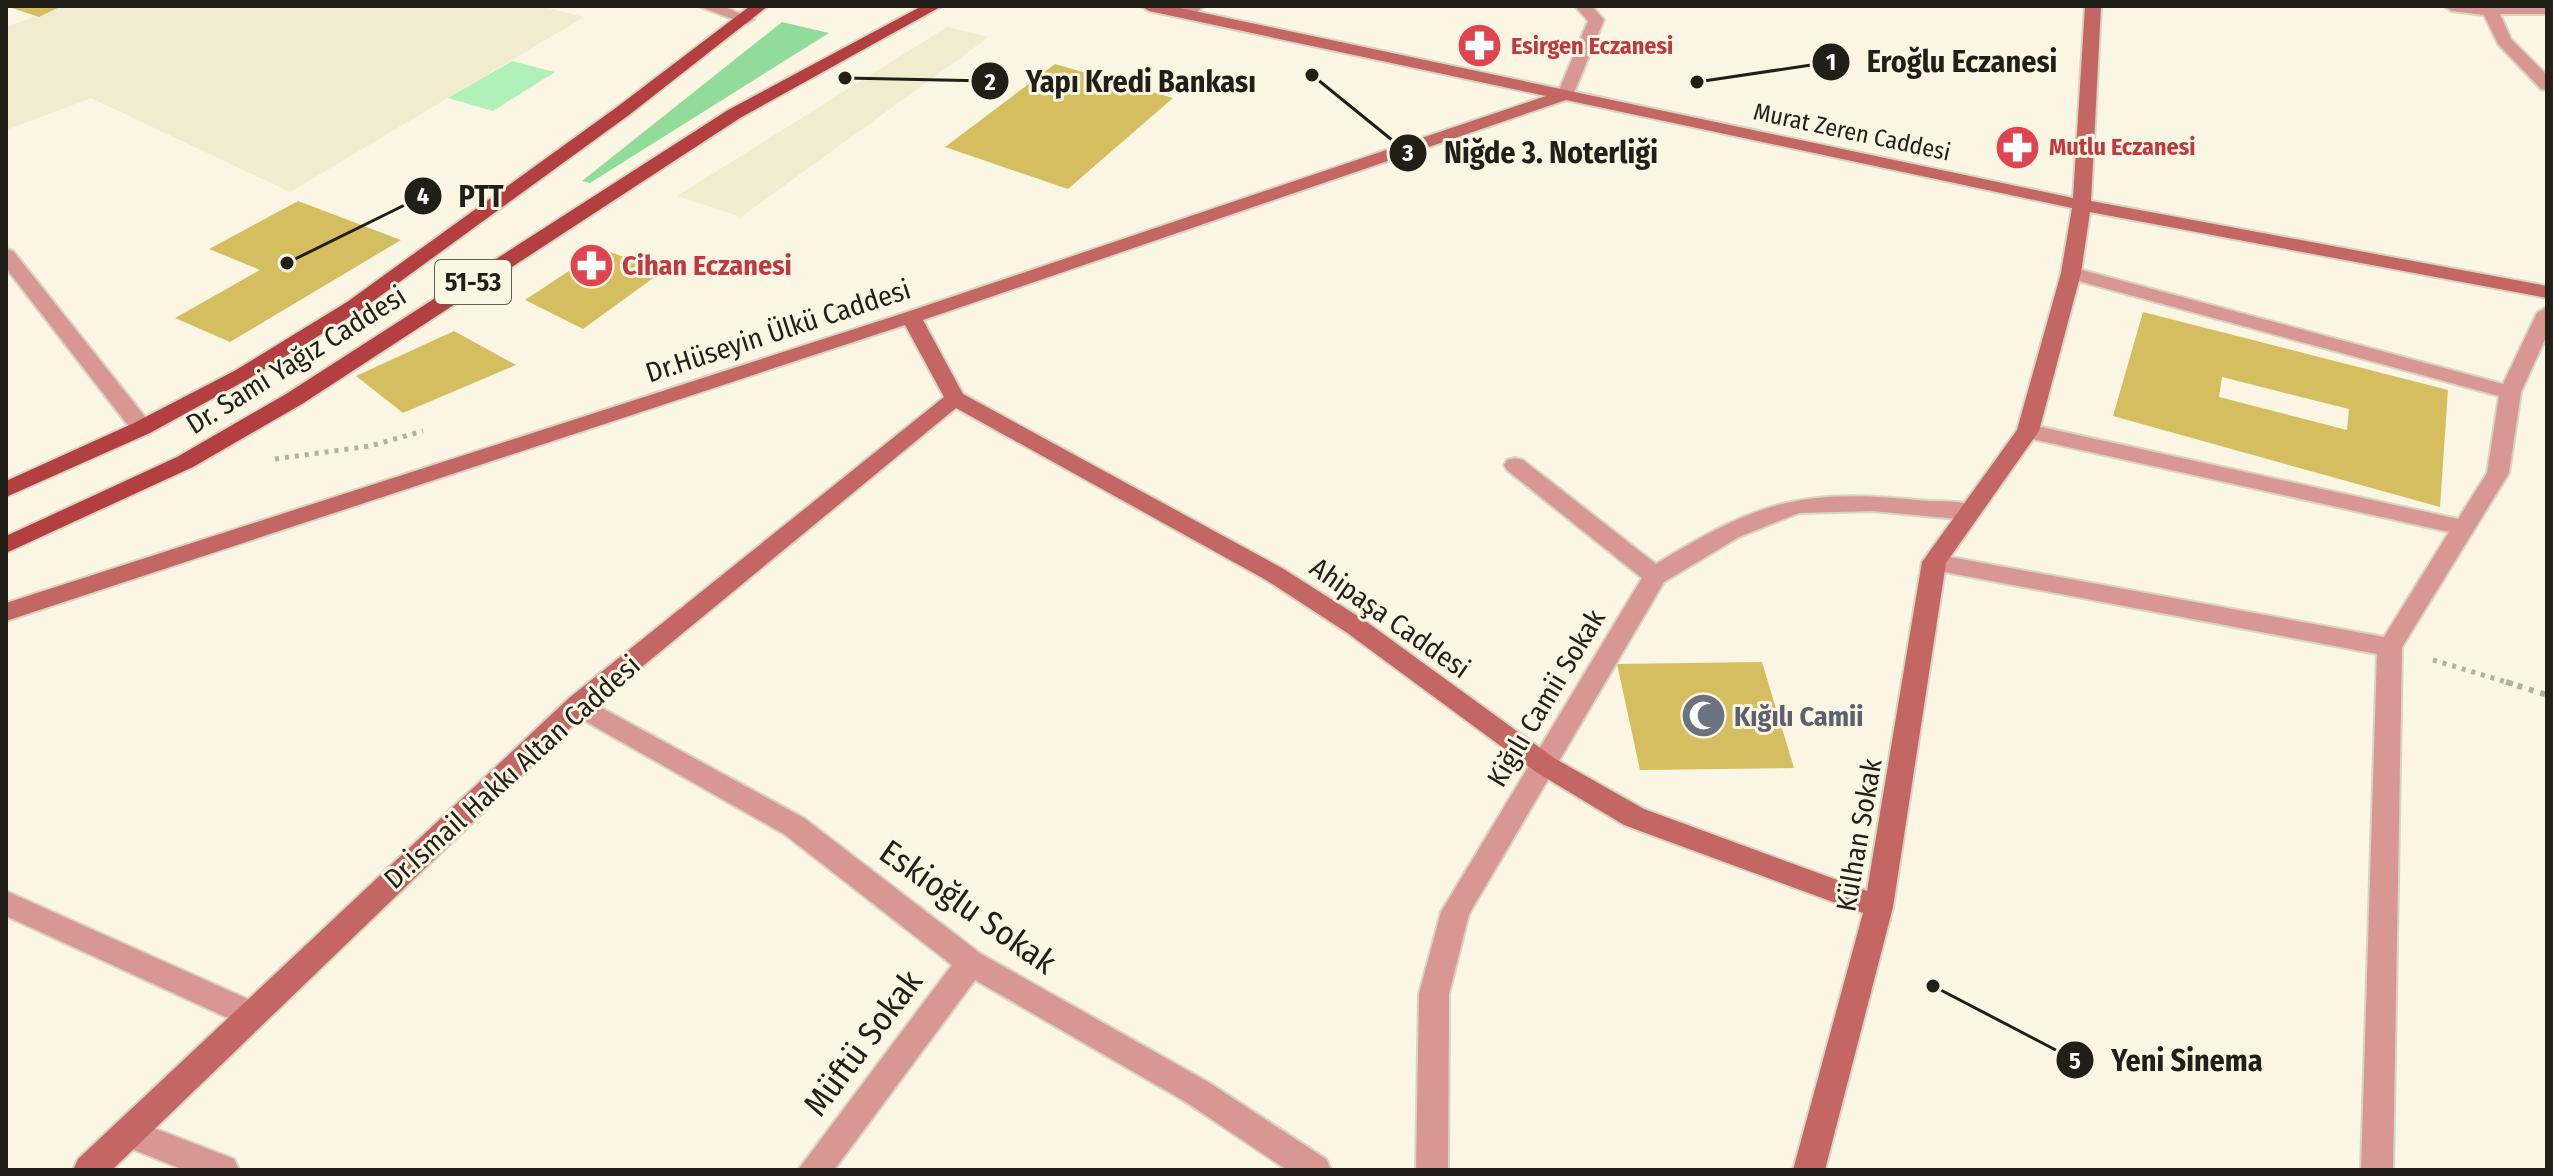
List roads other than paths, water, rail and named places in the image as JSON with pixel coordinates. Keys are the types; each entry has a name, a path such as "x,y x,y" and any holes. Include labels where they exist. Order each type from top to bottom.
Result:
{"main road":[{"name":"Dr. Sami Yağız Caddesi","path":"6,545 185,462 294,399 721,122 934,6"},
{"name":"Dr. Sami Yağız Caddesi","path":"6,490 142,428 243,374 354,306 753,13"}],"street":[{"path":"706,6 753,13"},
{"name":"Murat Zeren Caddesi","path":"1149,6 1190,10 1565,95 2082,205 2547,292"},
{"path":"1565,95 1596,20 1583,6"},
{"name":"Külhan Sokak","path":"1809,1170 1879,907 1934,562 2028,431 2071,273 2082,205 2093,6"},
{"path":"2452,6 2490,10 2547,9"},
{"path":"2490,10 2504,41 2547,85"},
{"name":"Dr.Hüseyin Ülkü Caddesi","path":"6,612 911,317 1565,95"},
{"path":"6,255 142,428"},
{"path":"2071,273 2510,392"},
{"path":"2377,1170 2390,647 2498,473 2510,392 2547,313"},
{"path":"911,317 955,398"},
{"name":"Dr.İsmail Hakkı Altan Caddesi","path":"89,1170 578,705 955,398"},
{"name":"Ahipaşa Caddesi","path":"955,398 1274,574 1355,626 1545,765 1634,817 1879,907"},
{"path":"2028,431 2464,528"},
{"path":"1515,465 1655,576"},
{"name":"Kiğılı Camii Sokak","path":"1432,1170 1434,994 1455,912 1655,576 1709,543 1781,509 1819,503 1968,512"},
{"path":"1934,562 2390,647"},
{"name":"Eskioğlu Sokak","path":"578,705 794,826 971,963 1197,1092 1315,1170"},
{"path":"6,903 252,1015"},
{"name":"Müftü Sokak","path":"814,1170 971,963"},
{"path":"128,1133 223,1170"}],"place":[{"name":"Esirgen Eczanesi","path":"1480,46"},
{"name":"Niğde 3. Noterliği","path":"1312,75"},
{"name":"Yapı Kredi Bankası","path":"845,78"},
{"name":"Eroğlu Eczanesi","path":"1697,82"},
{"name":"Mutlu Eczanesi","path":"2018,147"},
{"name":"PTT","path":"287,263"},
{"name":"Cihan Eczanesi","path":"591,265"},
{"name":"Kığılı Camii","path":"1703,716"},
{"name":"Yeni Sinema","path":"1933,986"}]}
